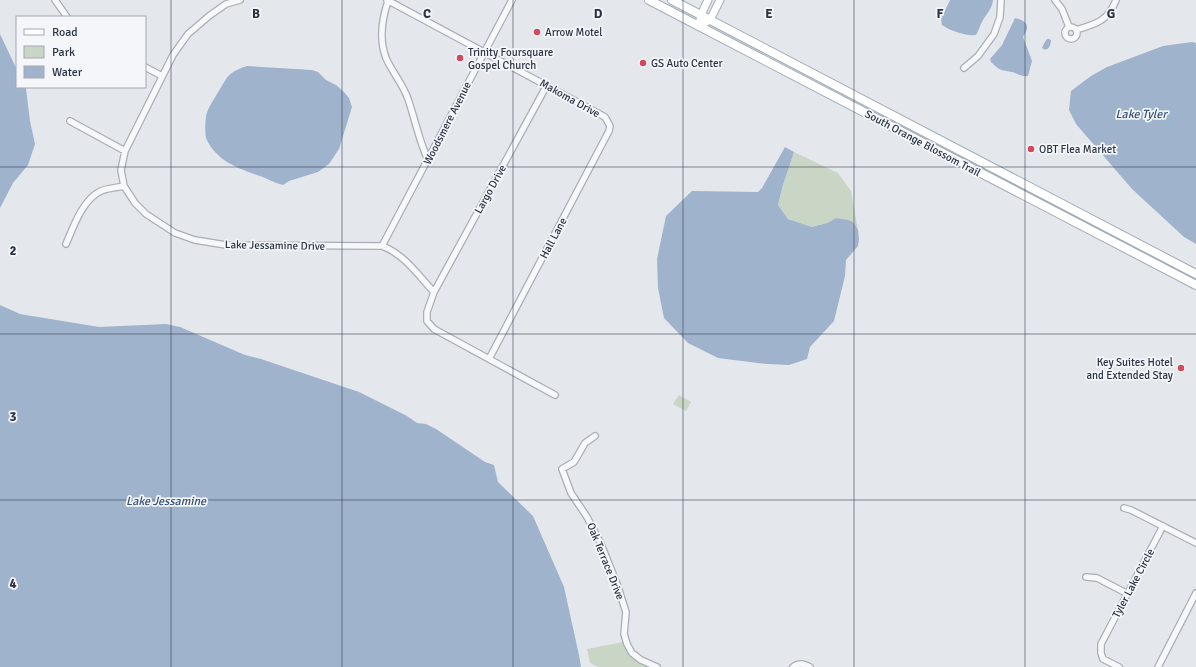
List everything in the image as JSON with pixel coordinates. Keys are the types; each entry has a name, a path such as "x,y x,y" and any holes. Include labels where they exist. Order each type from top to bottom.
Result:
{"main road":[{"name":"South Orange Blossom Trail","path":"649,0 1196,285"},
{"name":"South Orange Blossom Trail","path":"672,0 1196,273"},
{"path":"698,26 708,0"},
{"path":"698,26 710,20 720,0"},
{"path":"908,135 919,138 925,138 930,135"},
{"path":"1002,184 1014,182 1024,184"},
{"path":"1172,273 1185,276 1192,276 1196,273"}],"street":[{"path":"55,0 66,16"},
{"name":"Lake Jessamine Drive","path":"240,0 226,4 188,34 173,55 162,76 125,151 121,170 124,186 134,203 146,214 174,233 195,240 226,245 382,246 391,249 399,255 434,292"},
{"path":"388,0 382,27 383,47 386,58 408,98 419,132 422,148 428,160"},
{"name":"Makoma Drive","path":"388,0 605,117"},
{"name":"Woodsmere Avenue","path":"382,246 512,0"},
{"path":"964,68 978,56 994,34 1000,18 1001,0"},
{"path":"1055,0 1062,9 1069,28"},
{"path":"1069,28 1076,30 1097,24 1108,15 1116,0"},
{"path":"1069,28 1065,32 1065,37 1072,40 1076,37 1076,30"},
{"path":"146,68 162,76"},
{"name":"Largo Drive","path":"434,292 546,85"},
{"name":"Hall Lane","path":"489,359 609,131 610,126 605,117"},
{"path":"70,121 125,151"},
{"path":"66,244 81,212 89,200 100,191 124,186"},
{"path":"434,292 427,312 428,321 434,329 555,395"},
{"name":"Oak Terrace Drive","path":"595,436 585,443 574,462 562,469 571,492 587,517 601,544 617,584 626,612 624,634 627,644 632,653 641,660 657,667"},
{"path":"1124,508 1132,510 1196,543"},
{"name":"Tyler Lake Circle","path":"1119,667 1103,658 1101,653 1101,644 1163,526"},
{"path":"1086,577 1097,578 1128,594"},
{"path":"1158,667 1196,593"},
{"path":"793,667 803,664 810,667"}],"green space":[{"path":"794,152 838,173 851,191 858,230 854,223 849,220 836,218 827,223 812,227 788,219 778,205"},
{"path":"679,395 691,402 686,411 673,404"},
{"path":"623,642 634,658 652,667 598,667 590,663 587,649"}],"water":[{"path":"950,0 993,0 976,35 958,33 942,25 941,19"},
{"path":"1015,18 1025,22 1027,27 1023,37 1032,61 1028,76 1001,70 991,62 990,59 1002,45"},
{"path":"0,34 16,68 16,88 26,89 30,121 35,144 28,165 13,183 0,208"},
{"path":"1047,39 1051,40 1049,48 1046,50 1042,48"},
{"name":"Lake Tyler","path":"1192,42 1196,43 1196,244 1184,237 1132,189 1076,124 1069,110 1071,91 1091,76 1107,67 1163,46"},
{"path":"247,66 312,70 318,72 326,80 336,85 344,92 349,98 352,107 339,149 329,164 318,172 289,181 283,185 232,165 221,158 214,150 206,138 205,122 208,111 228,76 231,73"},
{"path":"785,147 794,152 778,205 788,219 812,227 827,223 836,218 849,220 854,223 858,230 858,246 846,260 845,276 834,321 810,347 807,359 789,365 718,358 688,343 664,318 658,288 657,259 666,216 692,191 758,192 762,188"},
{"name":"Lake Jessamine","path":"0,305 20,314 99,327 166,324 180,327 245,355 359,392 407,416 417,423 426,424 436,429 485,462 494,465 498,482 533,516 564,587 581,667 0,667"}],"place":[{"name":"Arrow Motel","path":"537,32"},
{"name":"Trinity Foursquare Gospel Church","path":"460,58"},
{"name":"GS Auto Center","path":"643,63"},
{"name":"OBT Flea Market","path":"1031,149"},
{"name":"Key Suites Hotel and Extended Stay","path":"1181,368"}]}
